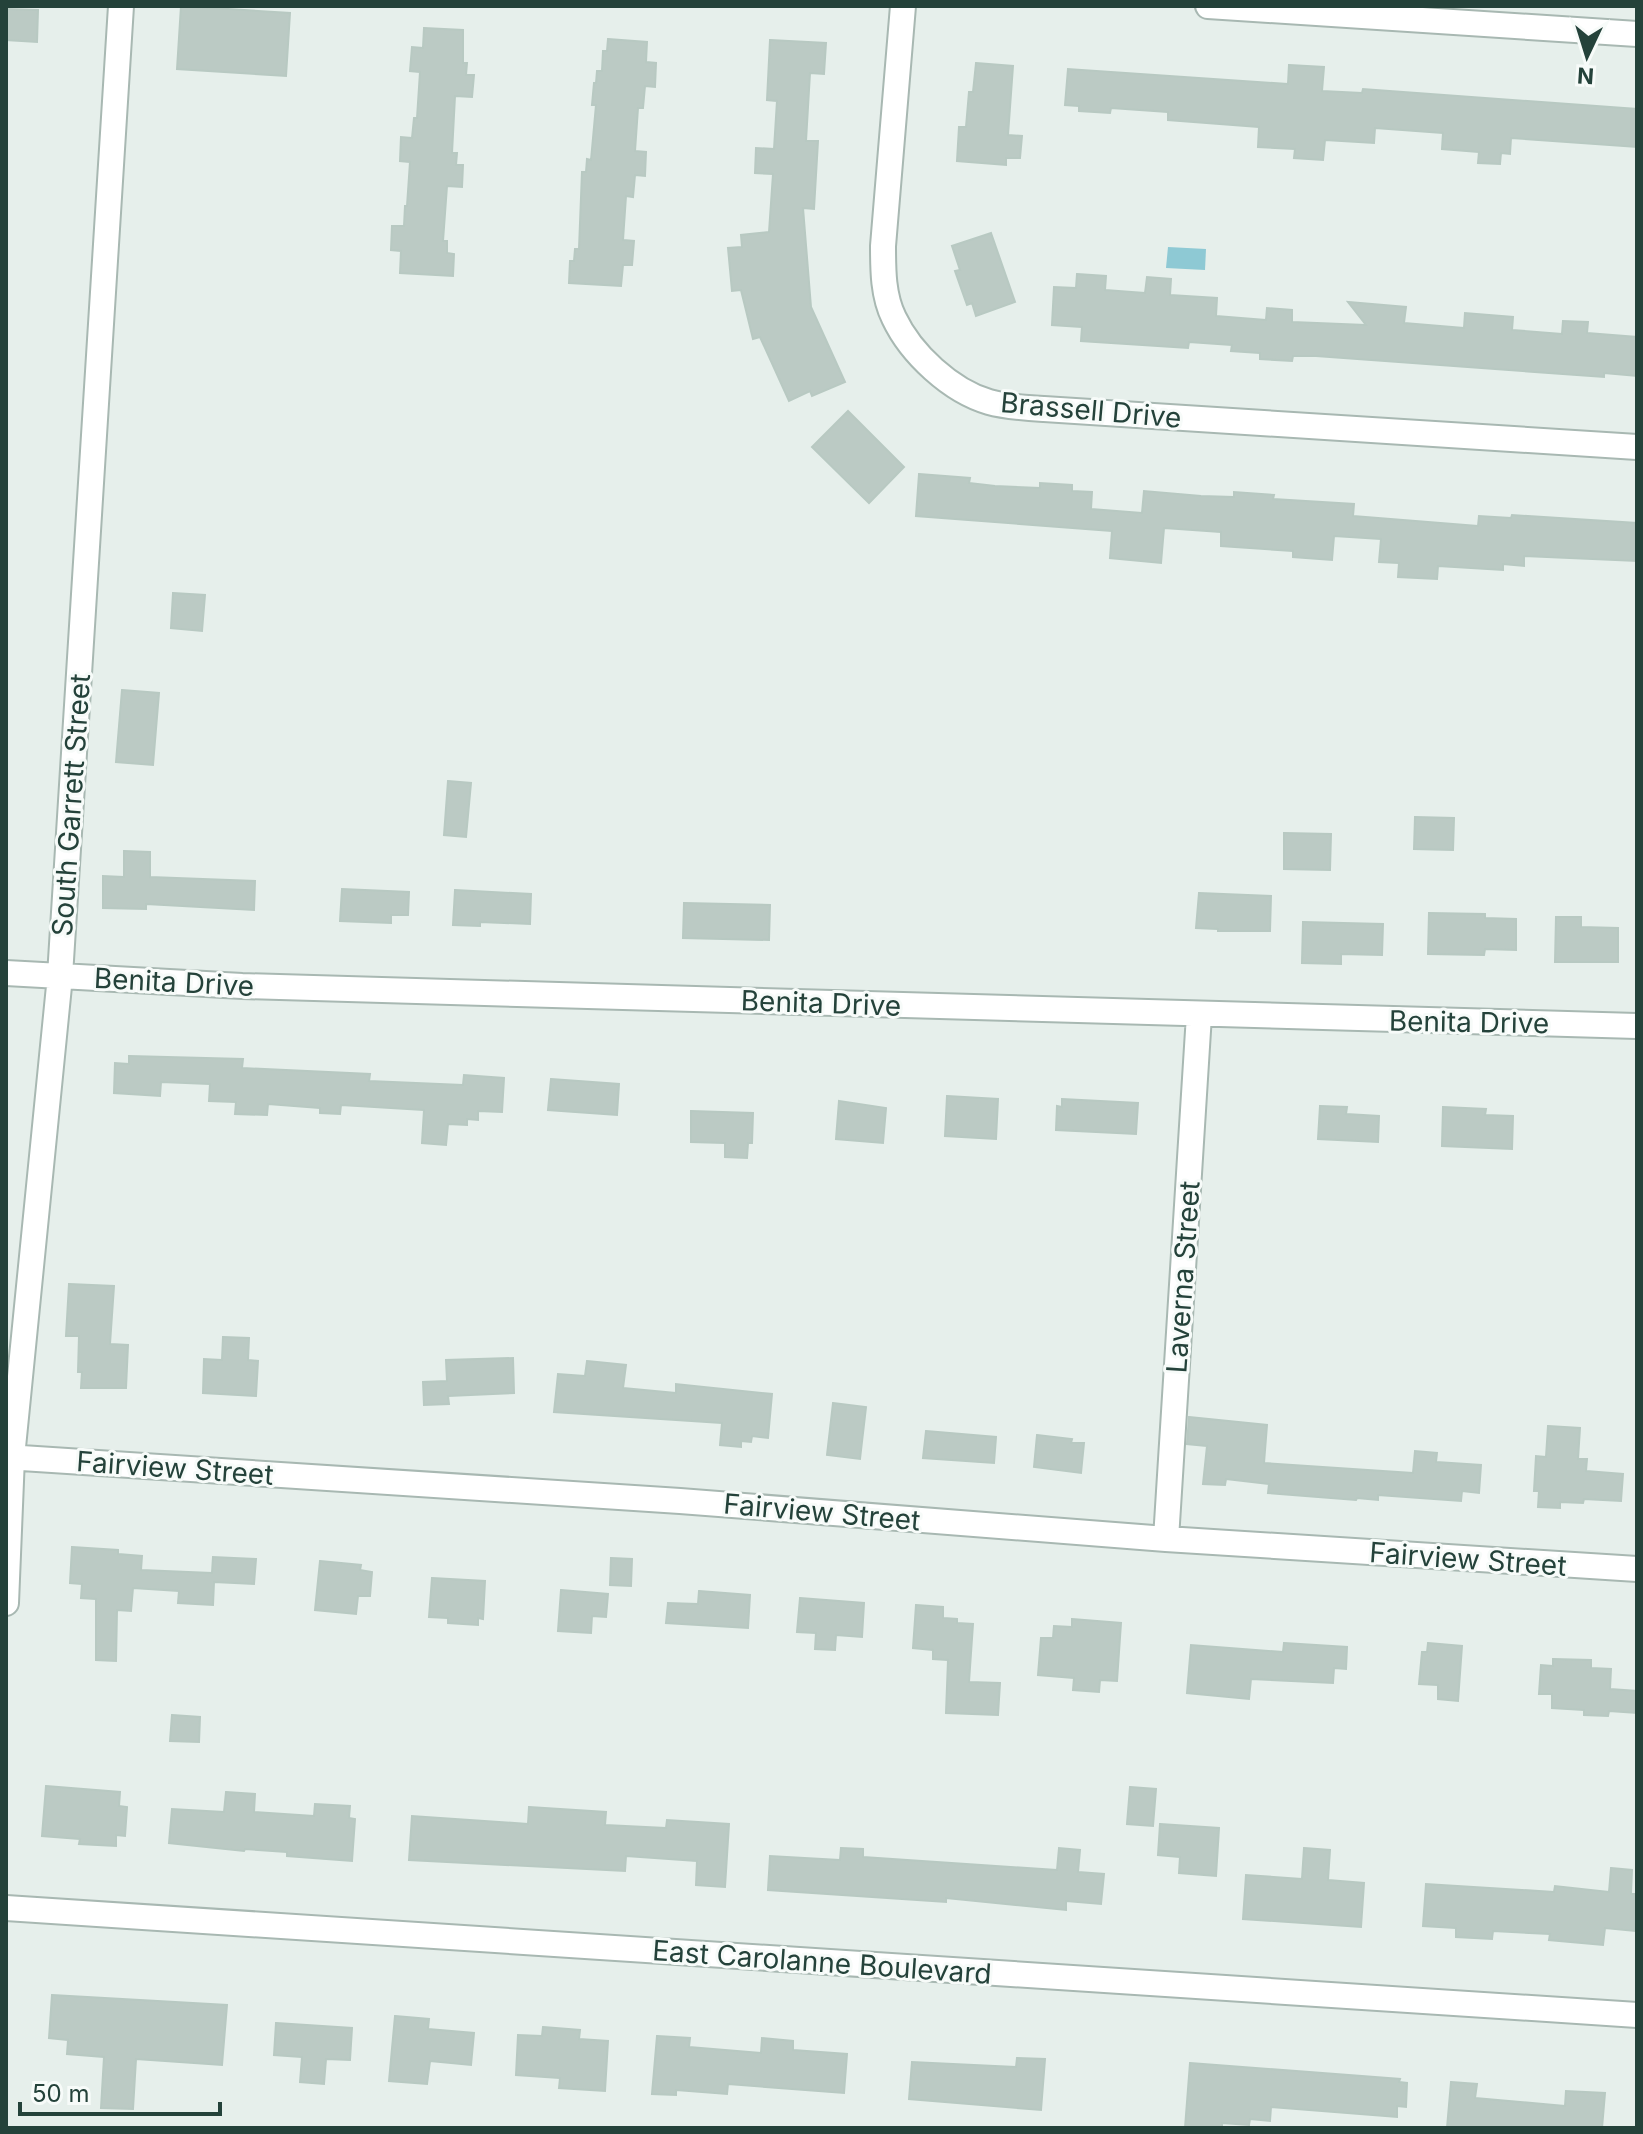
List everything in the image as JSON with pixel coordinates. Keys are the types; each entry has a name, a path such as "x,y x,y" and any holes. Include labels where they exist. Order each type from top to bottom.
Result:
{"street":[{"name":"South Garrett Street","path":"6,1603 9,1457 60,976 121,6"},
{"name":"Brassell Drive","path":"903,6 883,246 887,297 906,339 934,368 966,392 988,402 1044,409 1637,447"},
{"path":"1208,6 1637,34"},
{"name":"Benita Drive","path":"6,973 242,986 1637,1026"},
{"name":"Laverna Street","path":"1166,1539 1199,1015"},
{"name":"Fairview Street","path":"9,1457 1637,1569"},
{"name":"East Carolanne Boulevard","path":"6,1908 1637,2015"}],"water":[{"path":"1168,247 1206,249 1205,270 1166,268"}],"building":[{"path":"181,6 290,13 286,76 177,69"},
{"path":"6,9 38,10 37,42 6,40"},
{"path":"424,28 463,30 463,63 467,63 466,75 474,75 472,97 455,96 452,153 457,153 456,165 463,165 462,187 447,186 443,241 447,241 447,253 454,254 453,276 400,273 401,251 391,250 392,226 404,226 407,206 410,162 400,161 401,137 412,138 414,118 417,118 420,72 410,71 412,47 423,48"},
{"path":"608,39 647,42 646,62 656,63 655,87 645,86 643,108 638,108 635,151 646,152 645,176 635,175 633,197 626,196 623,240 634,241 632,265 623,265 621,286 569,283 570,261 574,261 575,249 579,249 582,172 586,172 587,159 591,160 596,105 592,105 594,83 597,71 602,71 603,51 607,51"},
{"path":"770,40 826,43 824,74 810,73 806,141 818,141 814,209 803,208 811,307 845,382 812,396 810,391 789,401 760,337 753,339 741,290 732,291 728,248 742,247 741,235 769,232 773,174 755,173 756,148 774,149 777,101 767,100"},
{"path":"976,63 1013,66 1008,135 1022,136 1020,158 1006,158 1006,165 957,161 959,127 966,127 969,92 973,92"},
{"path":"1289,65 1324,67 1322,91 1362,93 1363,89 1637,109 1637,147 1511,138 1510,154 1501,153 1500,164 1478,163 1479,152 1442,149 1443,133 1375,128 1374,143 1325,140 1323,160 1294,158 1295,149 1258,147 1259,127 1168,120 1168,112 1111,108 1110,113 1079,111 1079,106 1065,105 1068,69 1288,84"},
{"path":"991,233 1015,302 976,316 972,303 967,305 955,271 960,270 952,246"},
{"path":"1077,274 1106,276 1105,290 1145,293 1147,277 1171,279 1170,295 1217,298 1216,316 1266,320 1267,308 1292,310 1292,322 1366,325 1348,302 1406,307 1404,323 1464,328 1465,313 1513,317 1512,330 1562,334 1563,321 1588,322 1587,333 1637,337 1637,376 1604,373 1604,377 1316,356 1293,356 1292,361 1260,359 1260,353 1231,351 1232,345 1189,342 1188,348 1081,341 1082,327 1052,325 1054,287 1076,288"},
{"path":"848,411 904,467 869,503 812,447"},
{"path":"919,474 970,478 969,483 995,486 1040,488 1040,483 1072,485 1072,491 1092,492 1091,509 1142,513 1144,491 1234,497 1234,492 1274,495 1273,499 1354,504 1353,516 1478,526 1479,516 1511,518 1512,515 1637,523 1637,561 1524,556 1524,566 1503,564 1503,570 1438,566 1437,579 1398,577 1399,563 1379,562 1381,539 1334,536 1332,560 1293,557 1293,551 1221,546 1221,532 1164,528 1161,563 1110,558 1112,531 916,516"},
{"path":"173,593 205,595 202,631 171,628"},
{"path":"122,690 159,693 153,765 116,762"},
{"path":"448,781 471,783 466,837 444,835"},
{"path":"1415,817 1454,818 1453,850 1414,849"},
{"path":"1284,833 1331,834 1330,870 1284,869"},
{"path":"124,851 150,852 150,877 255,881 254,910 146,904 146,909 103,908 103,876 124,877"},
{"path":"342,889 409,892 408,915 391,915 391,923 340,921"},
{"path":"455,890 531,894 530,924 480,922 480,926 453,925"},
{"path":"1199,893 1271,896 1270,931 1196,928"},
{"path":"684,903 770,905 769,940 683,938"},
{"path":"1429,913 1485,914 1485,918 1516,919 1516,950 1485,949 1484,955 1428,954"},
{"path":"1556,917 1581,917 1581,927 1618,928 1618,962 1555,962"},
{"path":"1303,922 1383,924 1382,955 1341,954 1341,964 1302,963"},
{"path":"129,1056 243,1059 242,1068 370,1074 369,1081 463,1085 464,1075 504,1078 502,1112 478,1111 478,1120 467,1119 467,1125 448,1124 446,1145 422,1143 424,1110 341,1105 340,1114 320,1113 320,1108 268,1104 267,1115 235,1114 236,1102 209,1101 210,1084 161,1082 160,1096 114,1093 115,1063 129,1064"},
{"path":"551,1079 619,1084 617,1115 548,1110"},
{"path":"947,1096 998,1099 996,1139 945,1136"},
{"path":"1062,1099 1138,1103 1136,1134 1056,1130 1057,1106 1062,1107"},
{"path":"839,1101 886,1108 883,1143 836,1139"},
{"path":"1320,1106 1347,1107 1346,1114 1379,1116 1378,1142 1318,1139"},
{"path":"1443,1107 1486,1109 1485,1115 1513,1116 1512,1149 1442,1146"},
{"path":"691,1111 753,1113 752,1143 748,1143 747,1158 725,1157 725,1143 691,1142"},
{"path":"69,1284 114,1286 110,1344 128,1345 126,1388 81,1388 79,1336 66,1336"},
{"path":"223,1337 249,1338 248,1360 258,1361 256,1396 203,1393 204,1359 222,1360"},
{"path":"513,1358 514,1393 448,1396 449,1404 424,1405 423,1382 447,1381 446,1360"},
{"path":"587,1361 626,1365 623,1388 676,1393 676,1384 772,1394 768,1438 752,1436 751,1442 741,1441 741,1447 720,1445 722,1423 554,1412 558,1374 585,1376"},
{"path":"833,1403 866,1407 860,1459 827,1455"},
{"path":"1189,1417 1267,1425 1264,1463 1413,1473 1415,1451 1437,1453 1436,1462 1481,1465 1479,1493 1462,1491 1461,1501 1378,1495 1378,1500 1356,1500 1268,1493 1269,1484 1226,1479 1225,1485 1203,1484 1207,1446 1187,1444"},
{"path":"1548,1426 1580,1428 1578,1459 1587,1459 1586,1471 1623,1474 1621,1501 1584,1499 1583,1503 1560,1502 1560,1508 1538,1507 1539,1491 1534,1491 1536,1456 1546,1457"},
{"path":"926,1431 996,1437 994,1463 923,1458"},
{"path":"1037,1435 1084,1443 1081,1473 1034,1467"},
{"path":"72,1547 118,1550 118,1554 142,1556 141,1570 212,1573 213,1557 256,1559 254,1584 214,1582 213,1605 178,1603 179,1591 133,1588 131,1611 117,1610 116,1661 96,1660 96,1599 81,1598 82,1584 70,1583"},
{"path":"611,1558 632,1559 631,1586 610,1585"},
{"path":"320,1561 361,1565 360,1570 372,1572 370,1596 358,1596 356,1614 315,1610"},
{"path":"432,1578 485,1581 483,1619 478,1618 478,1625 448,1623 448,1618 429,1617"},
{"path":"561,1590 608,1594 606,1617 592,1616 591,1633 558,1631"},
{"path":"699,1591 750,1595 748,1628 666,1623 668,1603 698,1604"},
{"path":"800,1598 864,1603 862,1637 836,1635 835,1650 815,1649 816,1633 797,1632"},
{"path":"916,1605 943,1607 943,1618 973,1624 969,1682 1000,1683 998,1715 946,1713 948,1660 933,1659 933,1650 913,1648"},
{"path":"1072,1619 1121,1623 1117,1681 1100,1680 1099,1692 1073,1690 1074,1678 1038,1675 1041,1638 1053,1638 1054,1626 1072,1627"},
{"path":"1284,1643 1347,1647 1346,1669 1334,1668 1333,1683 1251,1679 1249,1699 1187,1693 1191,1645 1283,1652"},
{"path":"1428,1643 1462,1646 1458,1701 1438,1699 1438,1685 1419,1684 1422,1652 1427,1652"},
{"path":"1553,1659 1591,1660 1591,1668 1611,1669 1610,1689 1637,1691 1637,1713 1609,1711 1608,1716 1584,1715 1584,1710 1552,1708 1552,1694 1539,1694 1541,1665 1553,1666"},
{"path":"172,1715 200,1717 199,1742 170,1741"},
{"path":"46,1786 120,1792 119,1806 127,1807 125,1836 116,1835 116,1846 79,1844 80,1839 42,1836"},
{"path":"1130,1787 1156,1789 1153,1826 1127,1824"},
{"path":"226,1792 255,1794 254,1812 314,1816 315,1804 350,1806 349,1818 355,1819 352,1861 287,1856 287,1852 169,1843 172,1809 224,1812"},
{"path":"529,1807 606,1812 605,1825 666,1828 667,1820 729,1824 725,1887 696,1885 697,1861 626,1856 625,1871 409,1860 412,1816 528,1824"},
{"path":"1160,1824 1219,1828 1216,1876 1179,1873 1180,1857 1158,1855"},
{"path":"841,1848 863,1849 863,1857 1057,1870 1059,1848 1080,1850 1078,1872 1104,1874 1101,1904 1066,1901 1066,1910 946,1898 946,1902 768,1890 770,1856 840,1860"},
{"path":"1304,1848 1330,1850 1328,1880 1364,1883 1361,1927 1243,1919 1246,1875 1302,1879"},
{"path":"1611,1868 1632,1870 1631,1894 1637,1894 1637,1913 1635,1931 1605,1928 1603,1945 1549,1940 1550,1934 1493,1931 1492,1939 1456,1937 1456,1928 1423,1926 1426,1884 1554,1892 1555,1886 1609,1892"},
{"path":"52,1995 227,2005 222,2065 136,2059 133,2109 101,2108 104,2057 67,2054 68,2040 49,2038"},
{"path":"395,2016 429,2019 428,2029 474,2033 471,2065 430,2061 427,2084 389,2081"},
{"path":"276,2023 352,2028 350,2060 326,2059 324,2084 300,2082 302,2057 274,2055"},
{"path":"543,2027 580,2030 579,2039 608,2041 605,2091 559,2088 560,2078 516,2075 518,2035 542,2036"},
{"path":"657,2036 690,2038 689,2047 761,2053 762,2038 793,2041 793,2050 847,2054 844,2093 728,2084 727,2094 676,2090 676,2095 652,2094"},
{"path":"1017,2058 1045,2059 1041,2110 909,2099 912,2062 1016,2067"},
{"path":"1190,2063 1400,2079 1399,2082 1407,2083 1406,2107 1397,2106 1397,2117 1271,2107 1270,2121 1250,2119 1249,2125 1222,2123 1222,2128 1185,2128"},
{"path":"1451,2082 1477,2084 1475,2098 1565,2106 1566,2091 1605,2093 1602,2128 1447,2128"}]}
